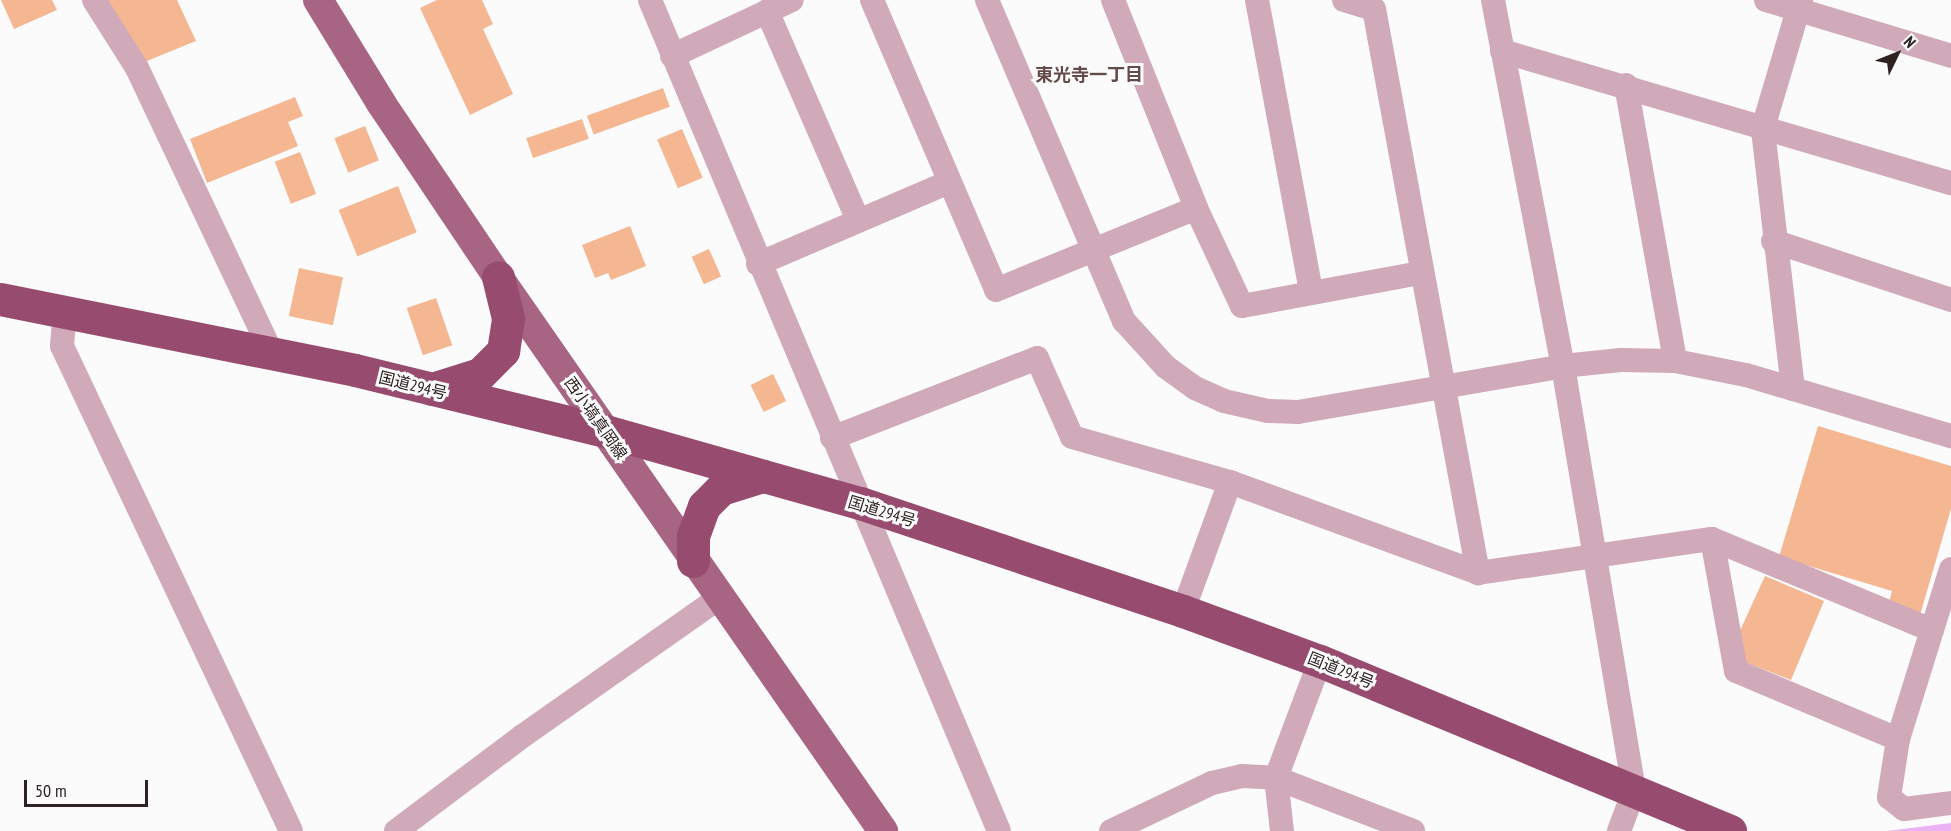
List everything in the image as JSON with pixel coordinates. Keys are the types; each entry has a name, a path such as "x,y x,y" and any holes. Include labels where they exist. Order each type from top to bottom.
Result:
{"highway":[{"path":"431,390 480,374 502,351 508,318 498,277"},
{"name":"国道294号","path":"0,299 270,350 605,431 860,503 1183,611 1320,661 1730,831"},
{"path":"693,561 693,536 704,506 721,489 762,476"}],"main road":[{"name":"西小塙真岡線","path":"318,0 381,103 498,277 693,561 884,831"}],"street":[{"path":"94,0 137,68 270,350"},
{"path":"650,0 758,264 999,831"},
{"path":"672,56 792,0"},
{"path":"872,0 996,290 1196,208"},
{"path":"987,0 1124,321 1144,345 1195,388 1224,401 1268,411 1298,412 1563,366 1621,360 1675,361 1716,367 1951,436"},
{"path":"1113,0 1196,208 1242,306 1311,291 1420,273"},
{"path":"1257,0 1311,291"},
{"path":"1344,0 1374,9 1420,273 1478,573"},
{"path":"1493,0 1563,366 1634,790 1619,831"},
{"path":"1766,0 1800,5 1951,56"},
{"path":"1793,389 1773,241 1763,128 1800,5"},
{"path":"767,11 858,220"},
{"path":"1502,51 1626,85 1951,183"},
{"path":"1626,85 1675,361"},
{"path":"758,264 949,182"},
{"path":"1773,241 1951,300"},
{"path":"65,311 62,346 291,831"},
{"path":"832,438 1037,358 1072,437 1230,482 1478,573 1712,539 1932,630"},
{"path":"1183,611 1230,482"},
{"path":"1712,539 1736,671 1898,738"},
{"path":"1951,569 1898,738 1889,797 1904,809 1951,803"},
{"path":"396,831 524,735 719,598"},
{"path":"1282,831 1276,778 1320,661"},
{"path":"1111,831 1212,783 1242,776 1276,778 1373,823 1413,831"}],"shaded area":[{"path":"1951,823 1951,831 1887,831"}],"building":[{"path":"1,0 52,0 57,10 14,29"},
{"path":"100,0 177,0 196,41 142,63"},
{"path":"437,0 482,0 493,24 483,29 513,94 470,115 420,8"},
{"path":"663,88 670,107 594,134 587,116"},
{"path":"295,97 303,116 288,122 298,146 207,183 190,139"},
{"path":"582,119 589,139 533,158 526,138"},
{"path":"365,126 379,160 348,173 334,138"},
{"path":"682,129 703,178 678,188 657,140"},
{"path":"300,152 316,194 291,204 275,162"},
{"path":"398,186 417,232 357,256 339,210"},
{"path":"630,226 646,266 611,280 608,273 595,278 582,245"},
{"path":"709,249 721,276 704,284 692,257"},
{"path":"299,268 343,277 333,325 289,316"},
{"path":"436,298 452,345 423,355 407,308"},
{"path":"773,374 786,401 764,412 751,385"},
{"path":"1818,426 1951,466 1951,509 1920,615 1888,606 1892,591 1779,557"},
{"path":"1765,576 1824,601 1791,680 1742,661 1738,635"}],"district":[{"name":"東光寺一丁目","path":"1089,75"}]}
